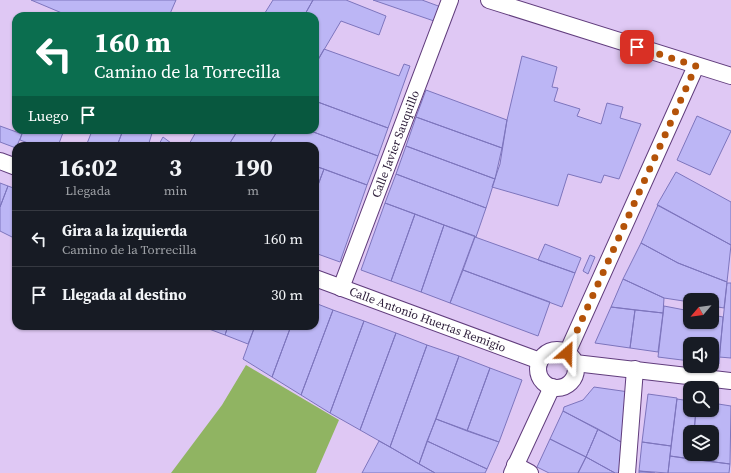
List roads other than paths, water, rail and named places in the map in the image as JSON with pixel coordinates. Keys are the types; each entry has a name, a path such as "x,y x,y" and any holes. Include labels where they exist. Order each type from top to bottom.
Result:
{"street":[{"name":"Calle Javier Sauquillo","path":"341,288 450,0"},
{"path":"489,0 731,76"},
{"path":"696,66 571,358 576,372 570,383 558,388 546,384 540,376 539,371 540,361 543,356 554,350 561,350 571,358 635,369 731,381"},
{"path":"0,162 12,166"},
{"name":"Calle Antonio Huertas Remigio","path":"319,280 540,361"},
{"path":"627,473 635,369"},
{"path":"530,473 514,469 552,387"}]}
